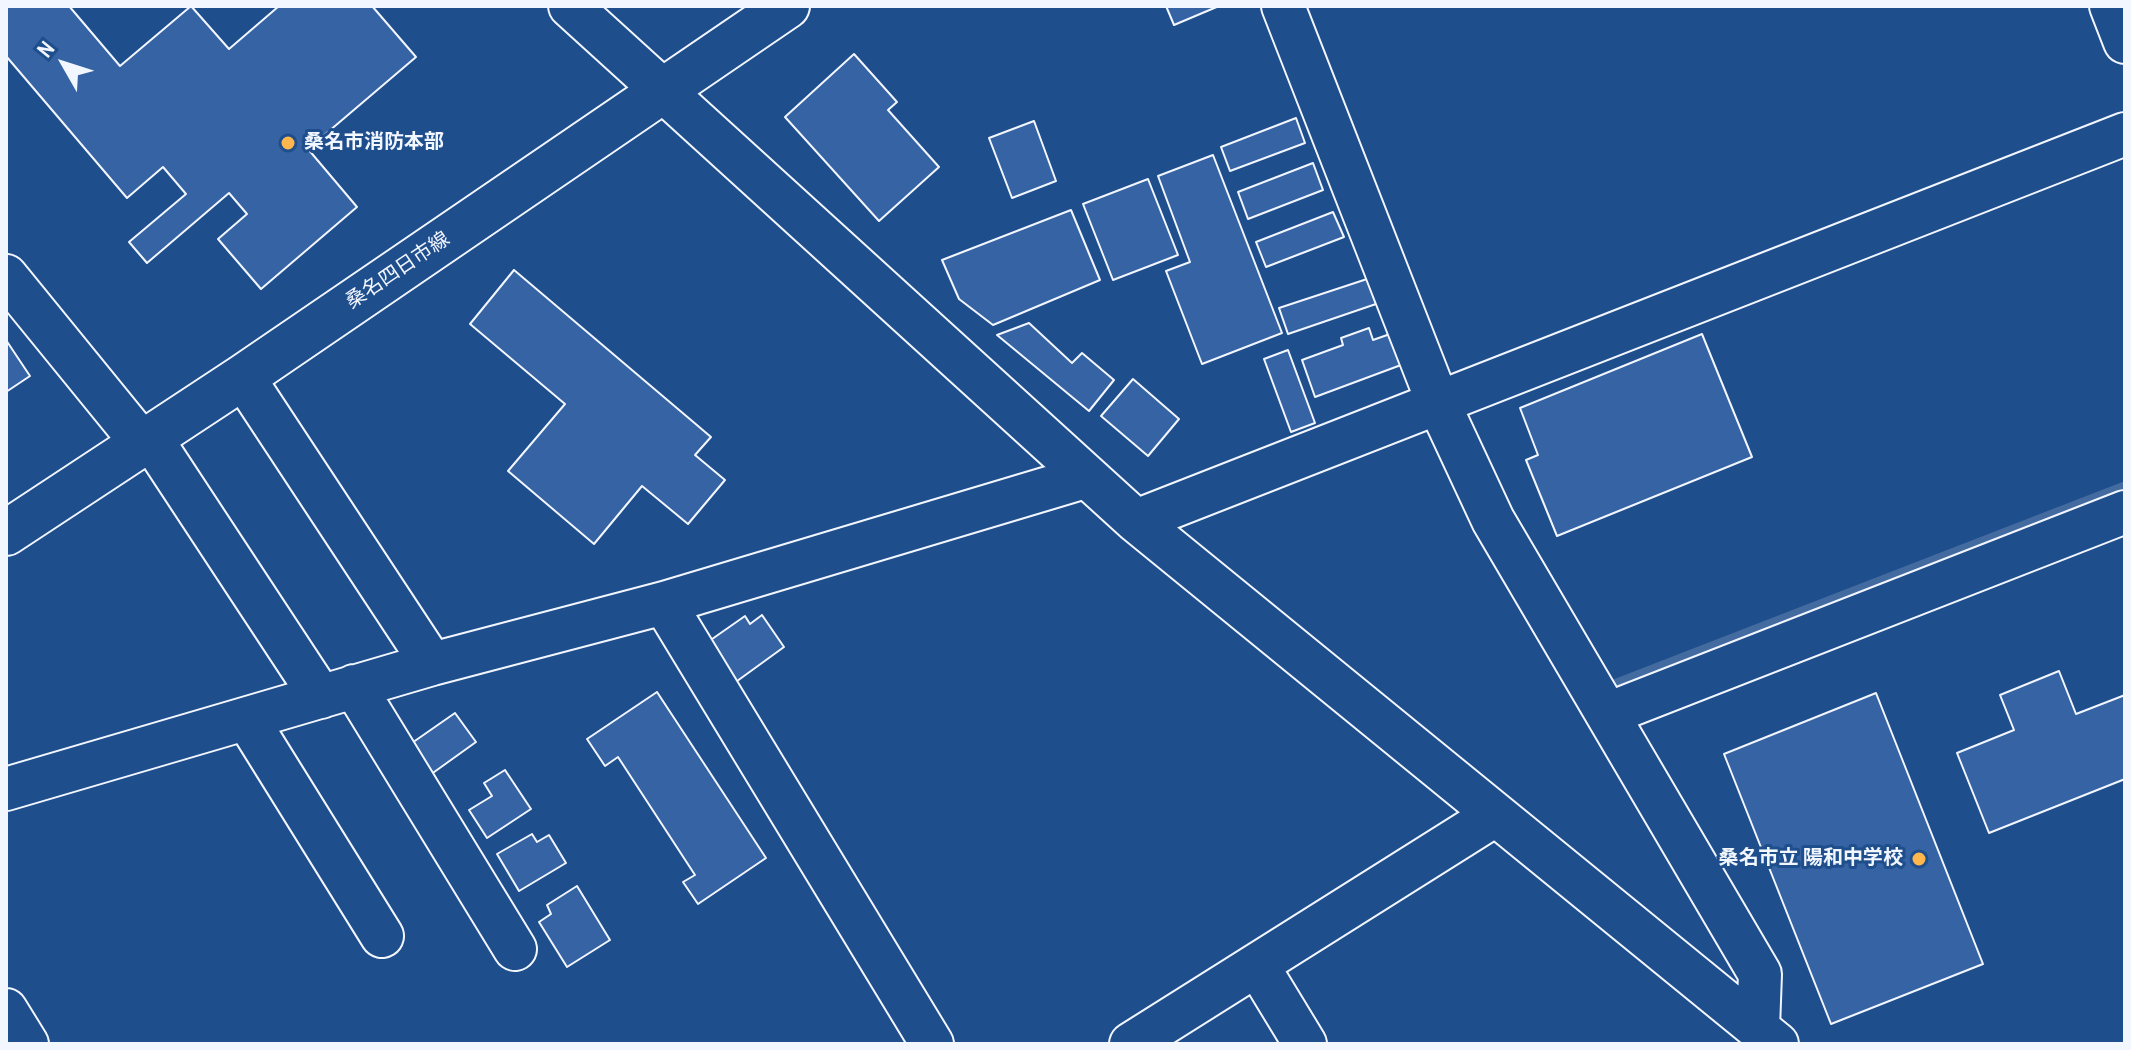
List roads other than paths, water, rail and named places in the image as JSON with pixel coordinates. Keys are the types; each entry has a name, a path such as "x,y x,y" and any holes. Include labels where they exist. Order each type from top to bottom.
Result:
{"main road":[{"name":"桑名四日市線","path":"6,533 243,377 787,6"}],"street":[{"path":"570,6 1136,521 1767,1036"},
{"path":"1283,6 1437,400 1493,520 1610,713 1760,974 1767,1036"},
{"path":"2111,6 2125,42"},
{"path":"1136,521 1437,400 2125,134"},
{"path":"11,291 146,440 338,692 515,949"},
{"path":"243,377 432,664"},
{"path":"6,789 432,664 664,603 1085,477"},
{"path":"1610,713 2125,512"},
{"path":"664,603 932,1044"},
{"path":"247,719 382,936"},
{"path":"1131,1044 1495,815"},
{"path":"1257,965 1305,1044"},
{"path":"6,1010 27,1044"}],"waterway":[{"path":"1612,686 2125,487"}],"place":[{"name":"桑名市消防本部","path":"288,143"},
{"name":"桑名市立 陽和中学校","path":"1919,859"}]}
